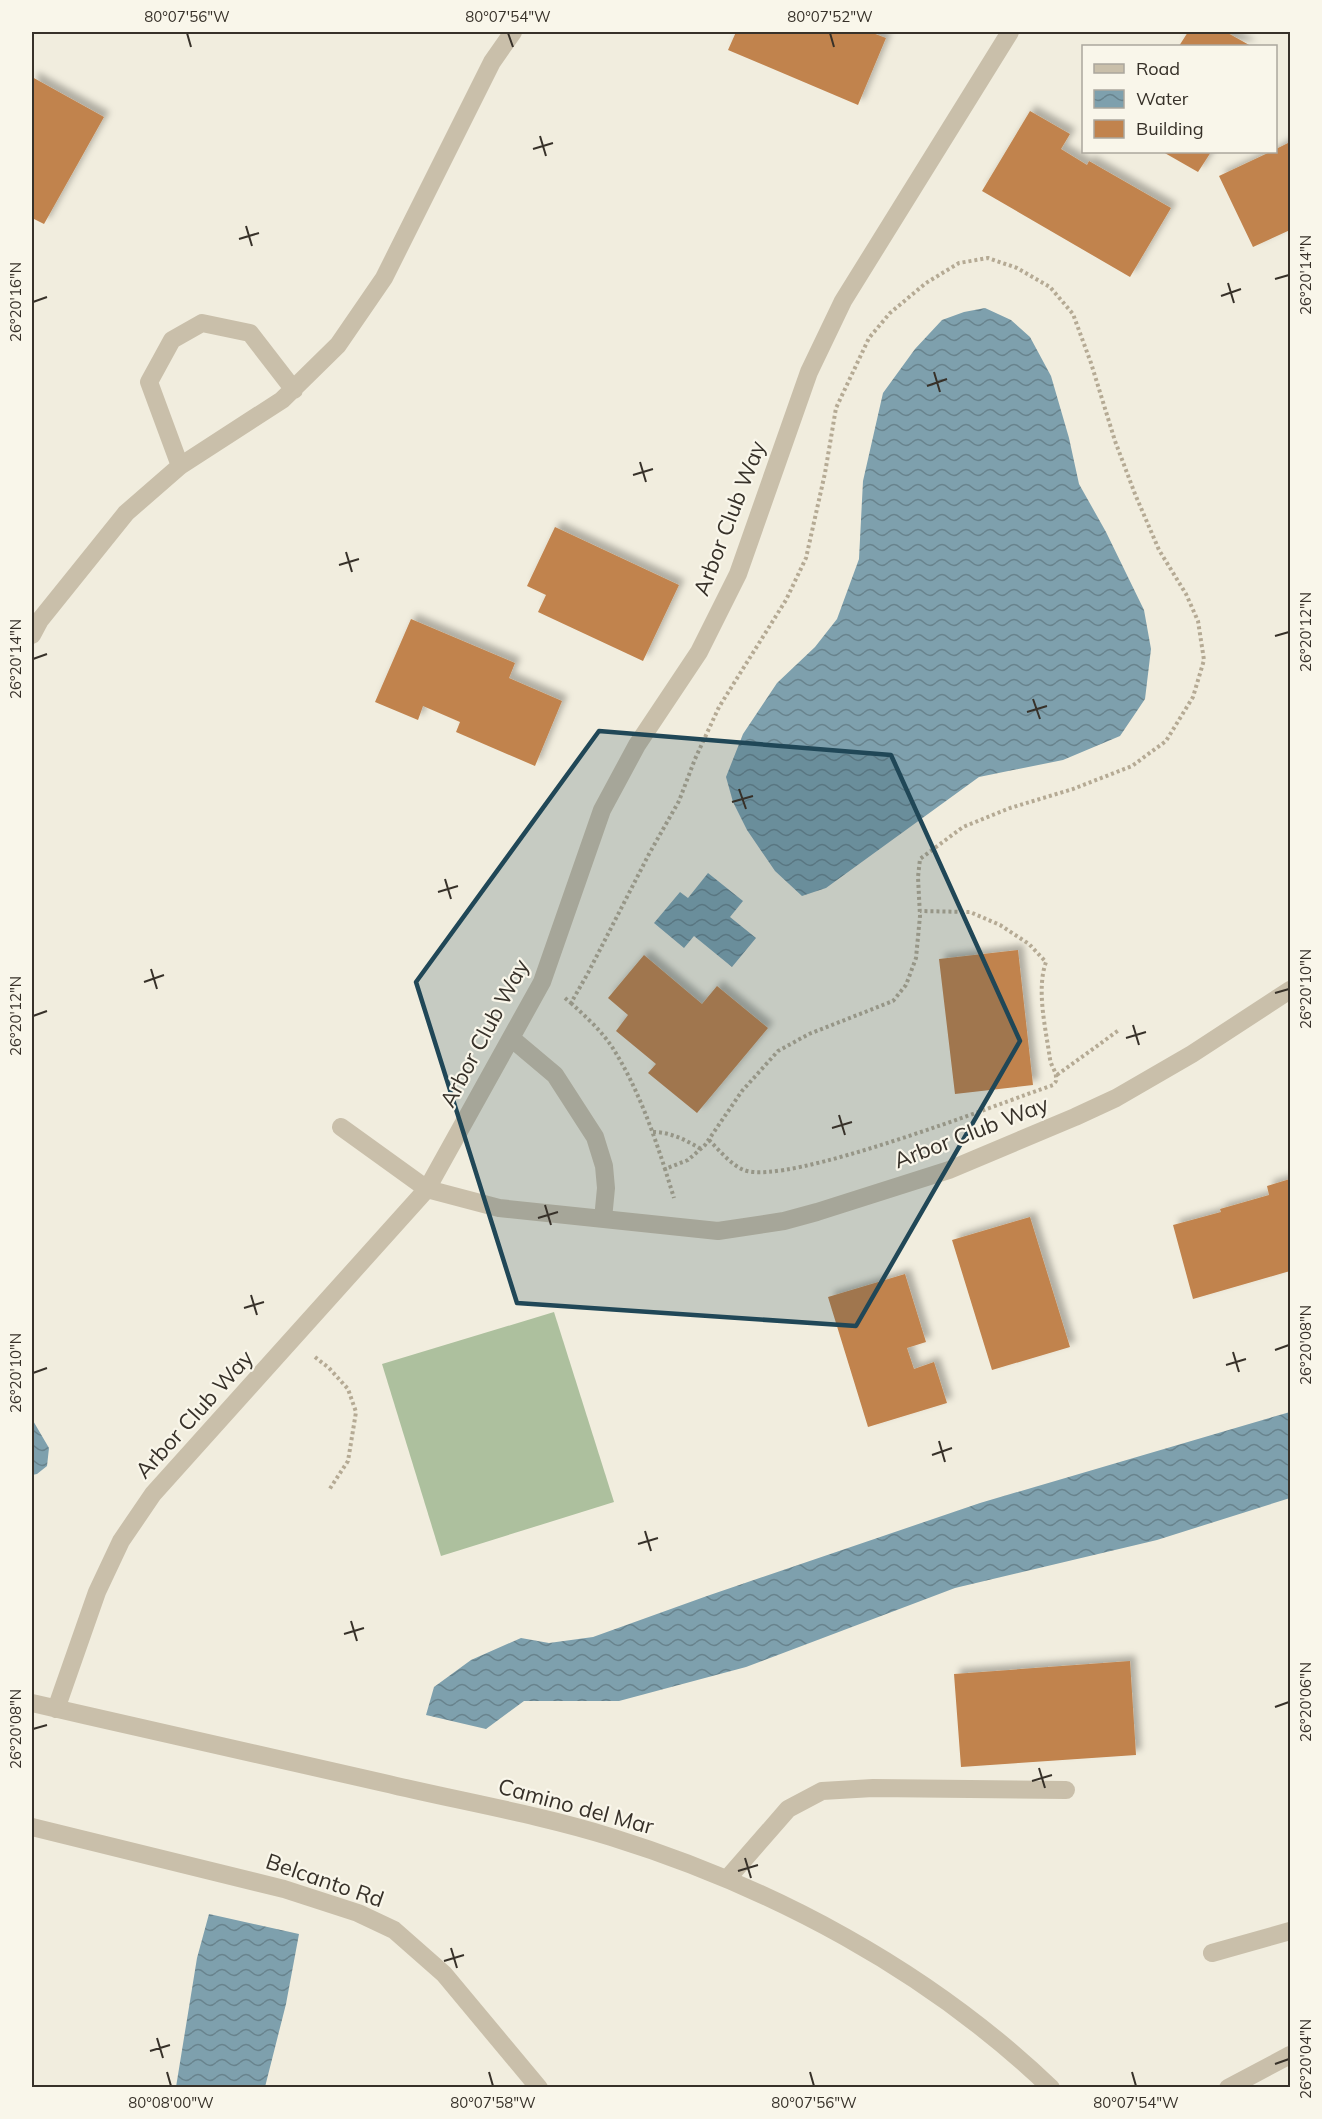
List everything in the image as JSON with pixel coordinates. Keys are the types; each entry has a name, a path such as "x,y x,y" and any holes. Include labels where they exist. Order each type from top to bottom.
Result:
{"street":[{"path":"32,635 40,620 126,513 180,465 282,400 338,345 384,278 492,62 513,32"},
{"name":"Arbor Club Way","path":"56,1709 97,1592 121,1541 153,1494 427,1189 542,982 602,810 637,745 699,652 738,574 809,372 843,301 1010,32"},
{"path":"180,465 149,382 172,340 202,323 250,333 294,390"},
{"name":"Arbor Club Way","path":"427,1189 499,1208 718,1231 784,1221 949,1170 1075,1117 1116,1098 1192,1054 1290,990"},
{"path":"511,1038 555,1075 595,1137 604,1166 606,1188 603,1219"},
{"path":"342,1127 427,1189"},
{"name":"Camino del Mar","path":"32,1703 573,1827 678,1859 780,1902 876,1954 967,2016 1024,2062 1051,2088"},
{"path":"727,1879 788,1809 822,1791 873,1788 1066,1790"},
{"name":"Belcanto Rd","path":"32,1827 284,1889 358,1912 394,1930 444,1974 539,2088"},
{"path":"1212,1953 1290,1931"},
{"path":"1228,2088 1290,2055"}],"path":[{"path":"571,1003 679,801 719,707 786,600 806,558 825,473 836,408 869,338 890,313 926,283 959,263 988,258 1017,268 1050,287 1073,314 1135,494 1159,550 1186,594 1198,621 1204,660 1193,697 1166,741 1132,766 1073,789 1010,808 963,827 920,859 918,877 920,911 916,957 906,986 892,1001 809,1034 778,1051 742,1091 701,1149 688,1160 664,1169"},
{"path":"709,1140 724,1156 744,1170 765,1173 863,1150 1053,1085 1057,1075 1050,1063 1041,975 1046,962 1029,944 1000,925 970,912 920,911"},
{"path":"542,982 571,1003 596,1027 614,1050 652,1132 674,1197 670,1226"},
{"path":"1057,1075 1119,1030"},
{"path":"652,1132 663,1132 678,1137 701,1149"},
{"path":"292,1340 329,1368 348,1389 356,1412 348,1461 329,1490"}],"highlighted area":[{"path":"599,731 891,755 1020,1041 856,1326 517,1303 416,982"}],"green space":[{"path":"554,1312 614,1502 441,1556 382,1364"}],"water":[{"path":"985,308 1011,320 1030,337 1051,376 1069,438 1079,484 1106,532 1144,610 1151,649 1145,699 1120,736 1063,760 979,777 826,888 802,896 775,871 747,830 733,802 726,777 743,734 777,683 815,647 837,619 859,559 863,481 883,393 915,349 942,320"},
{"path":"708,873 743,901 730,917 756,938 732,967 694,936 684,948 654,923 680,892 688,898"},
{"path":"1290,1412 1290,1498 1157,1540 955,1588 746,1667 619,1701 524,1701 486,1729 426,1715 434,1687 471,1660 521,1638 549,1643 593,1637 980,1503"},
{"path":"32,1419 49,1448 47,1466 32,1475"},
{"path":"209,1914 299,1934 286,2004 265,2087 176,2087 197,1958"}],"building":[{"path":"736,32 870,32 886,38 858,105 728,50"},
{"path":"1188,32 1226,32 1249,45 1180,45"},
{"path":"32,77 104,117 44,224 32,218"},
{"path":"1030,111 1070,134 1061,149 1087,165 1089,161 1171,208 1130,277 982,191"},
{"path":"1290,142 1290,230 1253,247 1219,176 1268,153 1277,153 1277,148"},
{"path":"1165,153 1210,153 1198,172"},
{"path":"555,527 679,585 643,661 538,612 546,595 527,586"},
{"path":"411,619 515,663 509,678 562,701 535,766 456,732 460,722 423,706 418,720 375,702"},
{"path":"1018,950 1033,1085 955,1094 939,959"},
{"path":"644,955 702,1004 717,986 768,1028 697,1113 648,1073 656,1064 616,1031 628,1015 608,998"},
{"path":"1290,1179 1290,1271 1193,1299 1173,1225 1221,1212 1220,1209 1269,1195 1267,1186"},
{"path":"1030,1217 1070,1347 992,1370 952,1240"},
{"path":"905,1274 926,1342 907,1348 914,1369 934,1362 947,1403 868,1427 828,1297"},
{"path":"1130,1661 1136,1755 961,1767 954,1674"}]}
